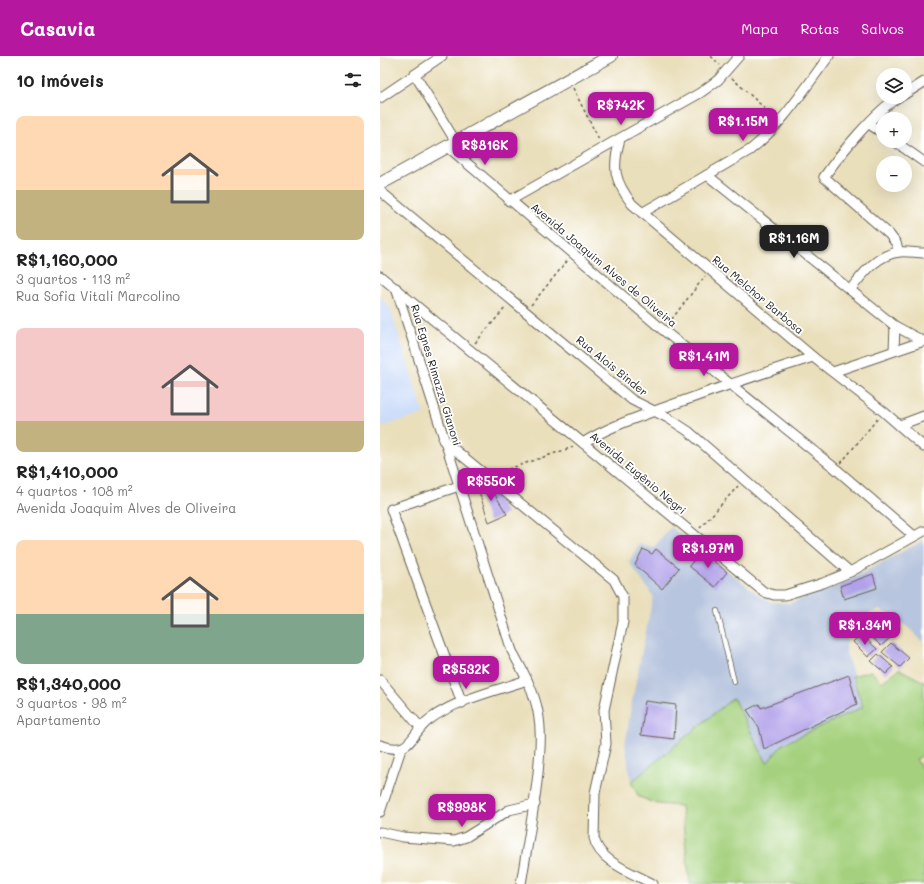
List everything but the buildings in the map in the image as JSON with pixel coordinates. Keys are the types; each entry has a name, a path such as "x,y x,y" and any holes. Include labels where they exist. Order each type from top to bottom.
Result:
{"street":[{"path":"380,98 442,56"},
{"path":"380,184 611,56"},
{"path":"509,201 700,93 726,72 739,56"},
{"path":"642,213 750,150 761,142 779,122 829,56"},
{"name":"Avenida Joaquim Alves de Oliveira","path":"416,75 452,145 509,201 663,330 836,469 914,536"},
{"path":"912,90 924,82"},
{"path":"889,104 882,109 836,160 824,177 889,234 896,243 899,252"},
{"path":"869,124 876,128"},
{"name":"Rua Melchor Barbosa","path":"620,139 615,156 616,180 632,204 813,357 884,412 924,447"},
{"path":"904,148 924,162"},
{"path":"707,175 895,326 924,341"},
{"name":"Rua Alois Binder","path":"380,191 632,400 653,412 668,418 688,431 850,572"},
{"path":"850,290 876,262 899,252 924,253"},
{"name":"Avenida Eugênio Negri","path":"380,276 757,587 774,595 796,593 850,572 924,531"},
{"name":"Rua Egnes Rimazza Gianoni","path":"396,288 443,440 512,651 527,680 538,711 541,727 535,804 520,884"},
{"path":"894,350 895,326"},
{"path":"833,372 924,341"},
{"path":"583,443 619,424 729,384 813,357"},
{"path":"900,425 924,416"},
{"path":"443,440 608,575 619,587 624,608 623,622 604,710 606,744 595,793 594,838 596,844 605,855 629,872 653,884"},
{"path":"459,486 390,509 462,703"},
{"path":"380,680 420,727"},
{"path":"380,745 394,749 401,749 412,742 420,727 432,718 462,703 527,680"},
{"path":"380,812 401,749"},
{"path":"380,832 404,837 454,841 466,837 509,810 535,804"}],"lane":[{"path":"717,611 734,682"}],"path":[{"path":"711,56 779,122"},
{"path":"579,99 603,147"},
{"path":"526,311 573,254"},
{"path":"663,330 710,270"},
{"path":"470,350 512,300"},
{"path":"836,469 884,412"},
{"path":"488,477 583,443"},
{"path":"694,535 744,480"}],"shaded area":[{"path":"380,296 390,308 424,414 380,427"},
{"path":"671,527 760,596 773,602 790,603 838,586 924,540 924,643 911,630 893,616 879,610 864,615 851,623 847,636 846,652 863,707 783,744 767,763 733,698 631,782 625,745 632,701 653,596 629,562 639,544 653,548"}],"green space":[{"path":"899,669 924,682 924,755 916,759 924,772 924,884 690,884 681,806 658,804 639,797 631,782 733,698 767,763 783,744 863,707 852,676 871,671 882,682"}]}
